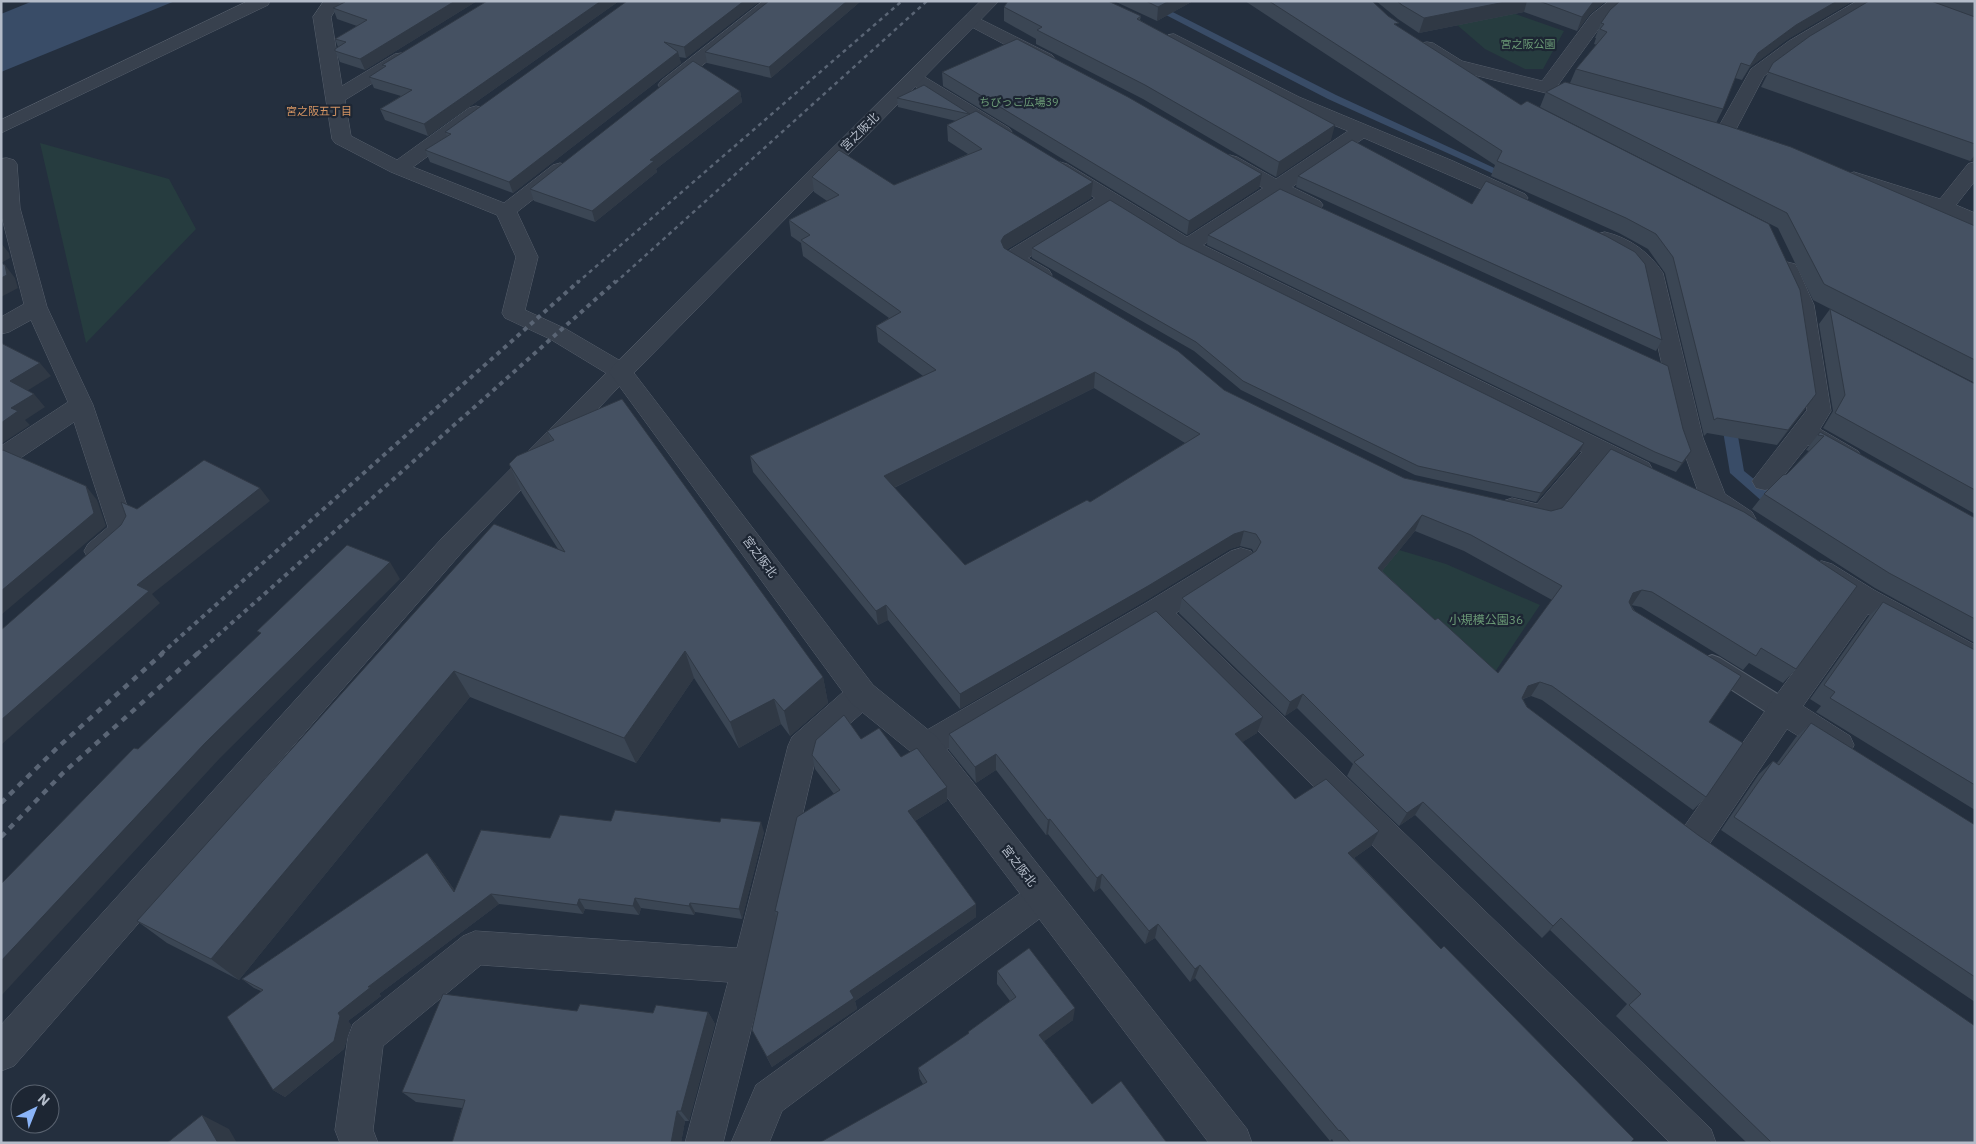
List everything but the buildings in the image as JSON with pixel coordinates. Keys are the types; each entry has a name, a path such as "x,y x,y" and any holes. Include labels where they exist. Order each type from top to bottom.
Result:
{"street":[{"path":"1,127 262,1"},
{"path":"1,1052 453,544 621,372 558,334 512,312 527,257 506,211 398,168 342,139 322,17 333,1"},
{"path":"652,97 774,1"},
{"name":"宮之阪北","path":"991,1 621,372 862,694 926,746 1233,1143"},
{"path":"1548,86 1597,19 1620,1"},
{"path":"1724,135 1757,74 1795,45 1869,1"},
{"path":"972,20 1066,70"},
{"path":"1158,31 1292,101 1446,165 1537,207"},
{"path":"1415,40 1456,65 1485,88 1494,92"},
{"path":"335,98 418,47"},
{"path":"1456,65 1548,86 1604,102"},
{"path":"914,78 1016,141"},
{"path":"398,168 487,105"},
{"path":"1187,246 1362,130"},
{"path":"1210,149 1277,188 1331,213"},
{"path":"1041,156 1187,246 1598,450 1655,476"},
{"path":"506,211 575,157"},
{"path":"7,164 6,210 36,307 81,405 122,530 77,570"},
{"path":"1944,207 1975,168"},
{"path":"1834,171 1944,207 1975,221"},
{"path":"1056,284 1013,258 1109,198"},
{"path":"1583,228 1639,256 1652,273 1666,366 1714,500"},
{"path":"1766,480 1805,432 1819,411 1803,305 1778,252"},
{"path":"1803,305 1829,318"},
{"path":"1,327 36,307"},
{"path":"1,459 81,405"},
{"path":"1805,432 1873,470"},
{"path":"1495,504 1543,515 1598,450"},
{"path":"1689,490 1714,500 1763,533"},
{"path":"926,746 1156,611 1240,558"},
{"path":"1802,559 1864,598 1975,660"},
{"path":"1697,835 1783,710 1864,598"},
{"path":"1156,611 1697,1143"},
{"path":"704,1143 750,966 803,746 862,694"},
{"path":"1783,710 1866,762"},
{"path":"750,1143 769,1098 1042,897"},
{"path":"359,1143 354,1130 366,1037 475,948 750,966"}],"lane":[{"path":"1691,652 1783,710"}],"green space":[{"name":"宮之阪公園","path":"1478,1 1564,31 1543,69 1525,69 1485,49 1435,6"},
{"path":"40,143 169,179 196,229 86,343"},
{"name":"小規模公園36","path":"1305,522 1446,564 1540,605 1495,672"}],"water":[{"path":"33,1 175,1 1,72 1,14"}],"waterway":[{"path":"1143,1 1332,97 1511,178"},
{"path":"1728,419 1737,473 1777,506"}],"railway":[{"path":"577,283 902,1"},
{"path":"615,283 927,1"},
{"path":"161,654 579,281"},
{"path":"197,654 616,281"},
{"path":"1,803 57,748 163,653"},
{"path":"1,837 63,773 198,653"}],"district":[{"name":"宮之阪五丁目","path":"319,111"}],"park label":[{"name":"ちびっこ広場39","path":"1019,102"}]}
